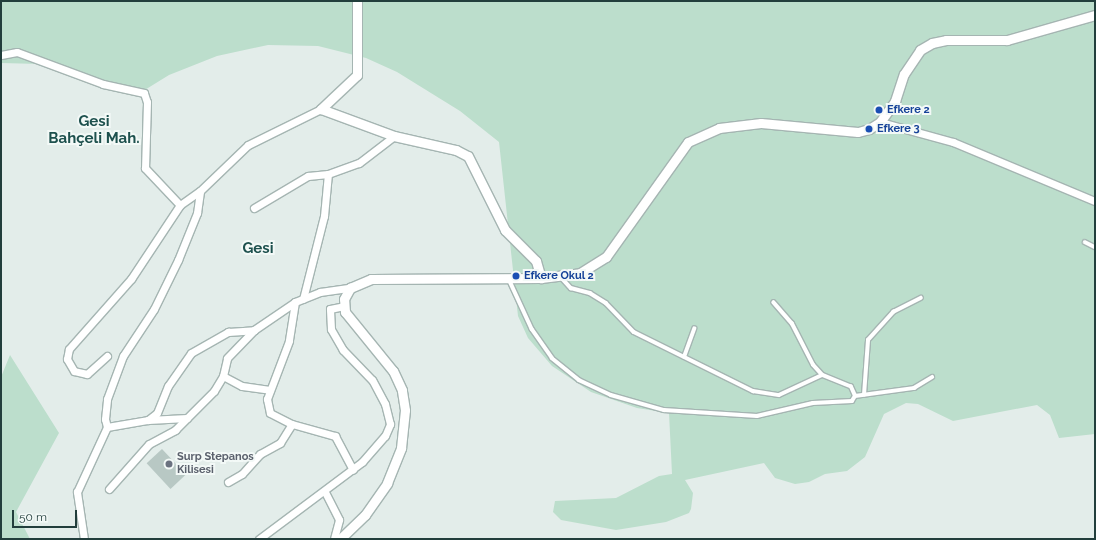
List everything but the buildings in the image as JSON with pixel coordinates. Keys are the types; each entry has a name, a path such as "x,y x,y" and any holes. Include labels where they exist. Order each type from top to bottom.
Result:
{"street":[{"path":"107,356 86,374 74,371 67,359 69,349 132,279 180,205 200,191 248,145 321,109 357,74 357,1"},
{"path":"109,489 149,444 187,418 214,391 223,376 227,358 254,330 295,302 320,292 350,288 371,278 508,276 541,278 562,277 580,273 606,257 688,142 719,128 761,123 858,132 880,122 895,101 904,74 920,50 932,43 946,40 1007,40 1095,15"},
{"path":"1,55 16,52 103,84 144,93 146,102 145,168 180,205"},
{"path":"321,109 394,136 456,150 468,156 505,230 536,261 541,278"},
{"path":"880,122 953,142 1095,200"},
{"path":"254,208 308,176 328,174 359,163 394,136"},
{"path":"303,299 324,216 328,174"},
{"path":"84,539 78,492 107,427 105,419 107,399 123,356 154,309 178,260 197,214 200,191"},
{"path":"340,539 365,514 387,483 401,448 405,410 402,390 393,371 349,318 344,306 350,288"},
{"path":"295,302 289,341 267,399 270,413 292,424 334,436 353,470"},
{"path":"259,539 353,470 385,436 390,424 385,404 372,380 343,350 331,329 330,309 344,306"},
{"path":"148,420 157,412 168,386 191,353 228,332 254,330"},
{"path":"223,376 242,386 270,390"},
{"path":"107,427 148,420 187,418"},
{"path":"228,482 242,474 260,454 280,443 292,424"},
{"path":"325,492 339,520 334,539"}],"lane":[{"path":"1085,242 1095,247"},
{"path":"508,276 532,329 552,358 578,380 611,396 664,410 756,416 813,403 847,403 855,396 914,388 932,377"},
{"path":"562,277 571,288 601,299 634,332 684,358 721,372 753,391 769,395 785,393 822,375"},
{"path":"864,395 868,340 893,312 921,298"},
{"path":"774,303 792,324 810,360 822,375 851,387 855,396"},
{"path":"684,358 694,329"}],"green space":[{"path":"1,1 1095,1 1095,434 1059,438 1050,415 1037,405 953,421 918,404 906,403 884,414 865,457 847,471 825,474 809,482 795,484 775,478 764,463 685,480 693,493 691,509 689,513 666,522 616,530 561,520 553,512 555,501 616,498 659,476 672,474 669,413 637,408 591,392 552,366 528,338 518,316 499,142 460,111 397,72 366,58 318,46 268,45 217,56 169,75 135,96 40,64 1,63"},
{"path":"10,355 59,433 16,512 30,539 1,539 1,377"}],"place":[{"name":"Efkere 2","path":"879,110"},
{"name":"Efkere 3","path":"869,129"},
{"name":"Efkere Okul 2","path":"516,276"},
{"name":"Surp Stepanos Kilisesi","path":"169,464"}],"district":[{"name":"Gesi Bahçeli Mah.","path":"94,130"},
{"name":"Gesi","path":"258,249"}]}
